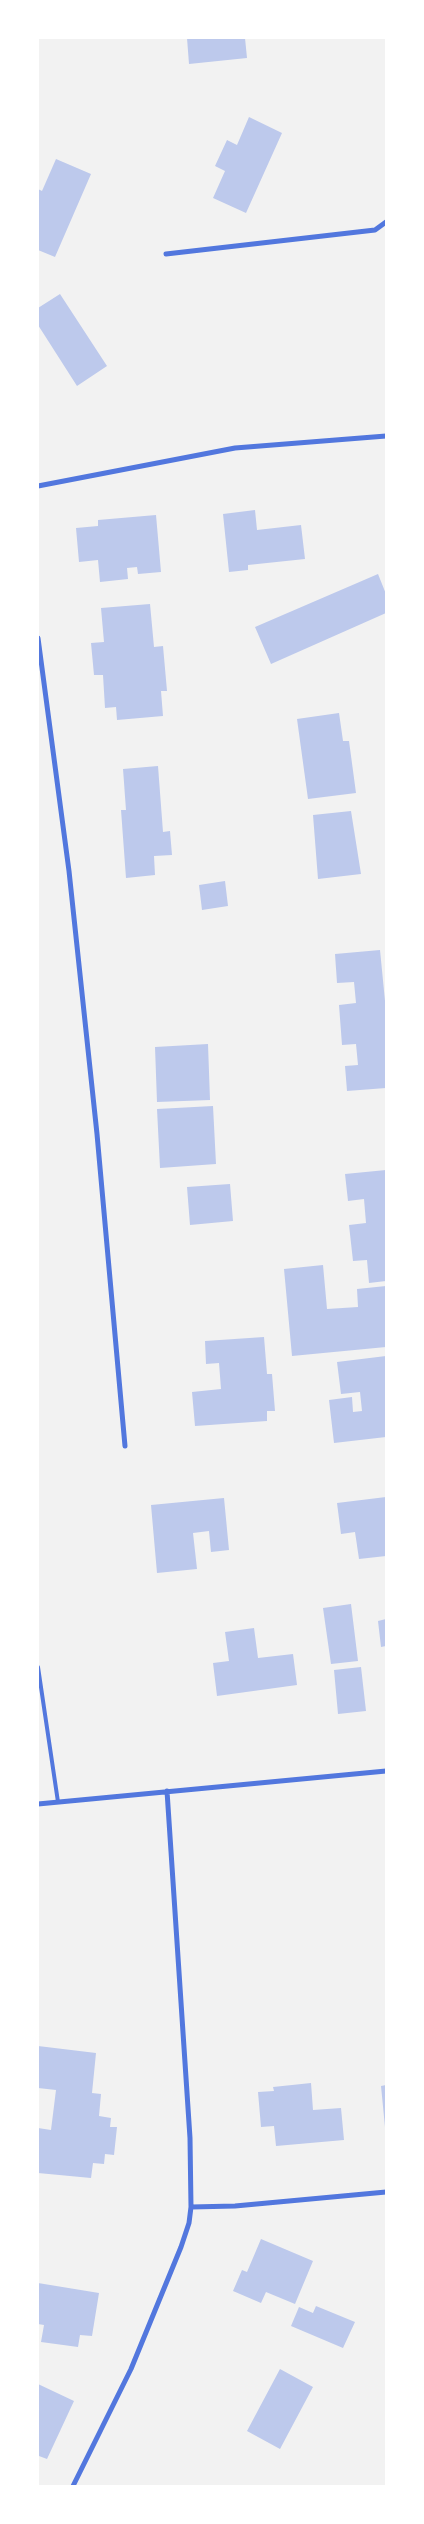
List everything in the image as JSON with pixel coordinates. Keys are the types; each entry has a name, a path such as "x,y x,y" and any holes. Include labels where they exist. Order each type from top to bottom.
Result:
{"street":[{"path":"166,254 375,230 386,222"},
{"path":"38,486 235,448 386,436"},
{"path":"38,638 70,881 98,1134 125,1446"},
{"path":"38,1804 386,1771"},
{"path":"73,2486 131,2368 181,2248 189,2223 191,2207 190,2138 167,1792"},
{"path":"191,2207 235,2206 386,2192"}],"lane":[{"path":"38,1667 58,1802"}],"building":[{"path":"187,38 245,38 247,58 189,64"},
{"path":"249,117 282,133 246,213 213,198 225,171 215,166 227,140 237,145"},
{"path":"56,159 91,174 55,257 38,250 38,189 42,191"},
{"path":"60,294 107,366 77,386 38,325 38,308"},
{"path":"255,510 257,530 301,525 305,559 248,565 248,570 229,572 223,514"},
{"path":"156,515 161,572 138,574 137,567 127,568 128,579 100,582 98,560 79,562 76,528 98,526 98,520"},
{"path":"378,574 386,594 386,613 271,664 255,627"},
{"path":"150,604 154,647 163,646 167,691 161,691 163,716 117,720 116,707 105,708 103,675 94,675 91,643 104,642 101,608"},
{"path":"339,713 343,741 349,741 356,793 308,799 297,719"},
{"path":"158,766 163,832 170,831 172,855 154,856 155,875 126,878 121,810 126,810 123,769"},
{"path":"351,811 361,874 318,879 313,815"},
{"path":"225,881 228,906 202,910 199,885"},
{"path":"380,950 386,1011 386,1088 347,1091 345,1066 358,1065 356,1044 342,1045 339,1005 356,1003 354,982 337,983 335,954"},
{"path":"208,1044 210,1100 157,1102 155,1047"},
{"path":"213,1106 216,1164 160,1168 157,1109"},
{"path":"386,1170 386,1281 369,1283 367,1260 353,1261 349,1225 366,1223 364,1199 348,1201 345,1174"},
{"path":"230,1184 233,1221 190,1225 187,1187"},
{"path":"323,1265 327,1309 358,1307 357,1289 386,1286 386,1347 292,1356 284,1269"},
{"path":"264,1337 267,1374 272,1374 275,1411 267,1411 267,1421 195,1426 192,1392 221,1389 219,1363 206,1364 205,1341"},
{"path":"386,1356 386,1437 334,1443 329,1400 352,1397 353,1412 362,1411 360,1392 341,1394 337,1362"},
{"path":"386,1497 386,1556 359,1559 355,1532 341,1534 337,1503"},
{"path":"224,1498 229,1550 211,1552 209,1531 193,1533 197,1569 157,1573 151,1505"},
{"path":"351,1604 358,1661 331,1664 323,1608"},
{"path":"386,1619 386,1646 381,1647 378,1621"},
{"path":"254,1628 258,1658 293,1654 297,1685 217,1696 213,1663 229,1661 225,1632"},
{"path":"361,1667 366,1711 338,1714 334,1670"},
{"path":"38,2046 96,2053 92,2093 101,2094 99,2116 111,2118 110,2127 117,2127 114,2155 105,2154 104,2164 93,2163 91,2178 38,2173 38,2128 51,2130 56,2090 38,2088"},
{"path":"311,2083 313,2110 341,2108 344,2140 276,2146 274,2126 261,2127 258,2092 274,2091 273,2087"},
{"path":"386,2085 386,2127 385,2127 381,2086"},
{"path":"261,2239 313,2261 295,2304 266,2292 261,2303 233,2291 242,2270 247,2272"},
{"path":"38,2283 99,2293 92,2336 80,2335 78,2347 41,2342 44,2325 38,2324"},
{"path":"316,2306 355,2322 343,2348 291,2326 299,2307 313,2313"},
{"path":"280,2369 313,2387 280,2449 247,2431"},
{"path":"38,2384 74,2401 47,2459 39,2456 38,2460"}]}
